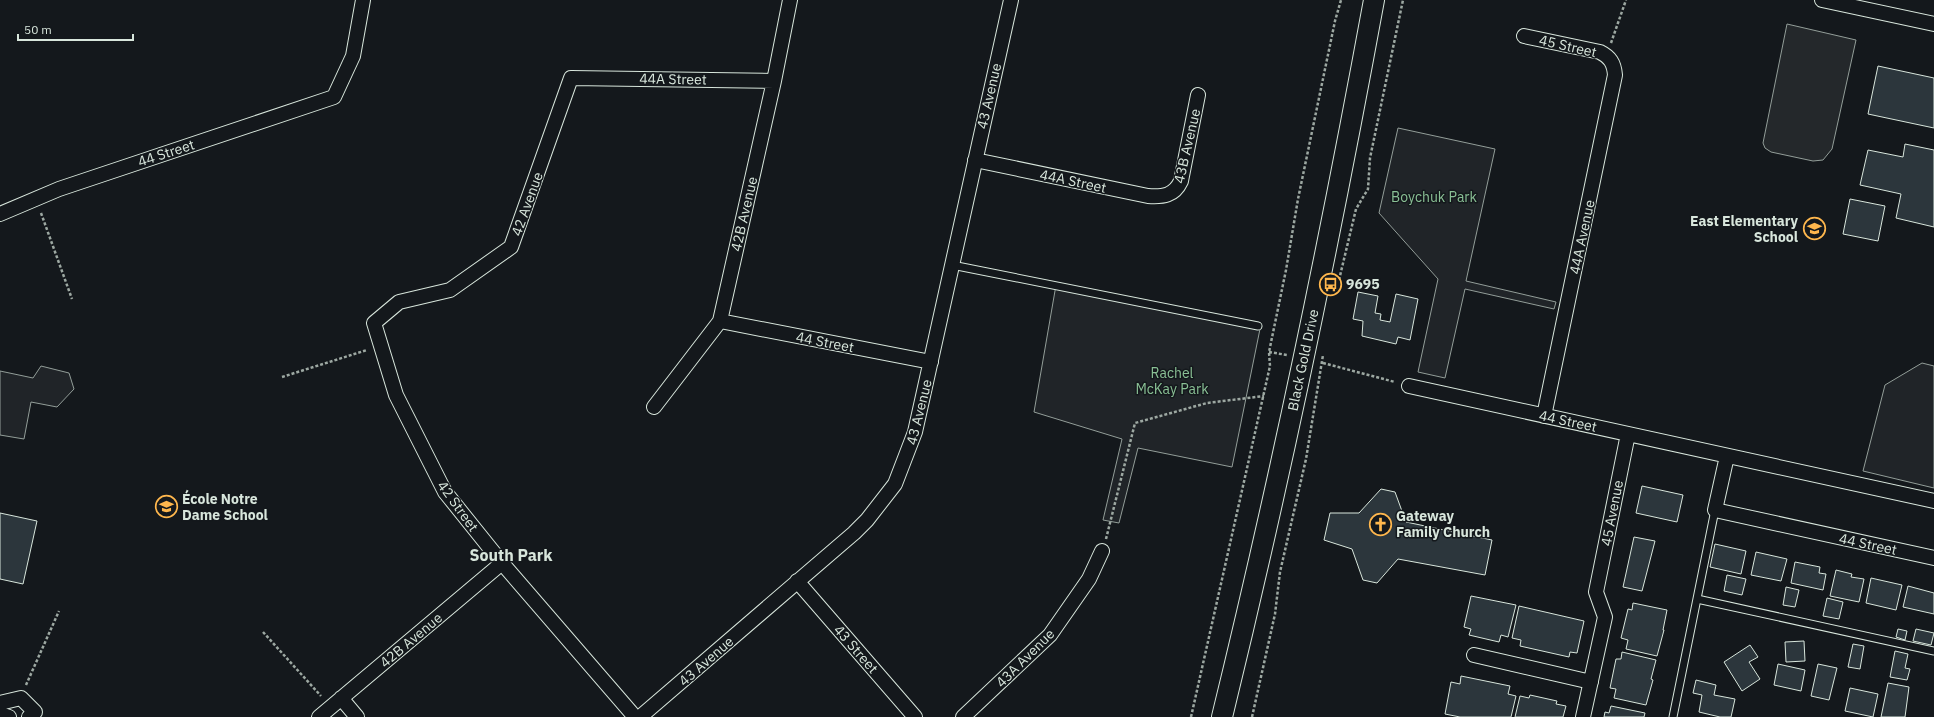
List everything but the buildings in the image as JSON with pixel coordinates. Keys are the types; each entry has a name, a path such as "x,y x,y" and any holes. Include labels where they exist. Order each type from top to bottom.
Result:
{"main road":[{"name":"Black Gold Drive","path":"1222,717 1259,567 1345,159 1374,0"}],"street":[{"name":"44 Street","path":"0,214 59,189 334,97 353,56 363,0"},
{"name":"42B Avenue","path":"654,407 720,321 774,81 790,0"},
{"name":"43 Avenue","path":"640,717 867,520 895,484 915,432 1011,0"},
{"path":"1822,0 1934,24"},
{"name":"45 Street","path":"1524,36 1608,57"},
{"name":"44A Avenue","path":"1544,416 1615,75 1614,66 1608,57"},
{"name":"44A Street","path":"571,78 774,81"},
{"name":"42 Avenue","path":"374,323 399,302 450,290 511,247 571,78"},
{"name":"43B Avenue","path":"1171,194 1177,189 1180,181 1198,95"},
{"name":"44A Street","path":"975,160 1148,196 1158,197 1171,194"},
{"name":"44 Street","path":"720,321 931,362"},
{"name":"42 Street","path":"374,323 396,395 445,492 502,563 635,717"},
{"name":"44 Street","path":"1409,386 1934,501"},
{"name":"45 Avenue","path":"1591,682 1605,617 1596,592 1628,434"},
{"path":"1715,510 1727,456"},
{"name":"44 Street","path":"1715,510 1934,558"},
{"name":"43A Avenue","path":"963,717 1050,635 1089,579 1102,551"},
{"name":"42B Avenue","path":"320,717 502,563"},
{"name":"43 Street","path":"797,581 915,717"},
{"path":"1474,655 1591,682 1583,717"},
{"path":"0,703 21,698 35,712 29,717"},
{"path":"336,703 357,717"},
{"path":"0,714 9,717"}],"lane":[{"path":"952,266 1258,326"},
{"path":"1673,717 1715,510"},
{"path":"1697,599 1934,651"}],"path":[{"path":"1192,717 1264,396 1270,366 1269,352 1301,184 1341,0"},
{"path":"1339,283 1356,208 1368,189 1370,158 1403,0"},
{"path":"1608,57 1626,0"},
{"path":"36,199 72,299"},
{"path":"282,377 381,345"},
{"path":"1252,717 1275,614 1280,572 1306,459 1323,363 1323,350"},
{"path":"1269,352 1323,363 1409,386"},
{"path":"1102,551 1109,533 1135,423 1207,403 1264,396"},
{"path":"21,698 58,611"},
{"path":"263,632 336,703"}],"green space":[{"name":"Boychuk Park","path":"1398,128 1495,149 1466,281 1556,302 1554,309 1465,289 1445,378 1418,372 1438,279 1379,213"},
{"name":"Rachel McKay Park","path":"1056,285 1261,324 1232,467 1138,448 1119,523 1103,520 1122,439 1034,412"},
{"path":"1922,363 1934,366 1934,488 1863,471 1885,385"},
{"path":"41,366 69,373 74,389 57,407 31,402 24,439 0,435 0,371 33,378"}],"shaded area":[{"path":"1787,24 1856,40 1832,149 1823,160 1813,161 1771,152 1765,148 1763,143"}],"place":[{"name":"East Elementary School","path":"1814,229"},
{"name":"9695","path":"1330,284"},
{"name":"École Notre Dame School","path":"167,507"},
{"name":"Gateway Family Church","path":"1381,524"}],"district":[{"name":"South Park","path":"511,555"}]}
